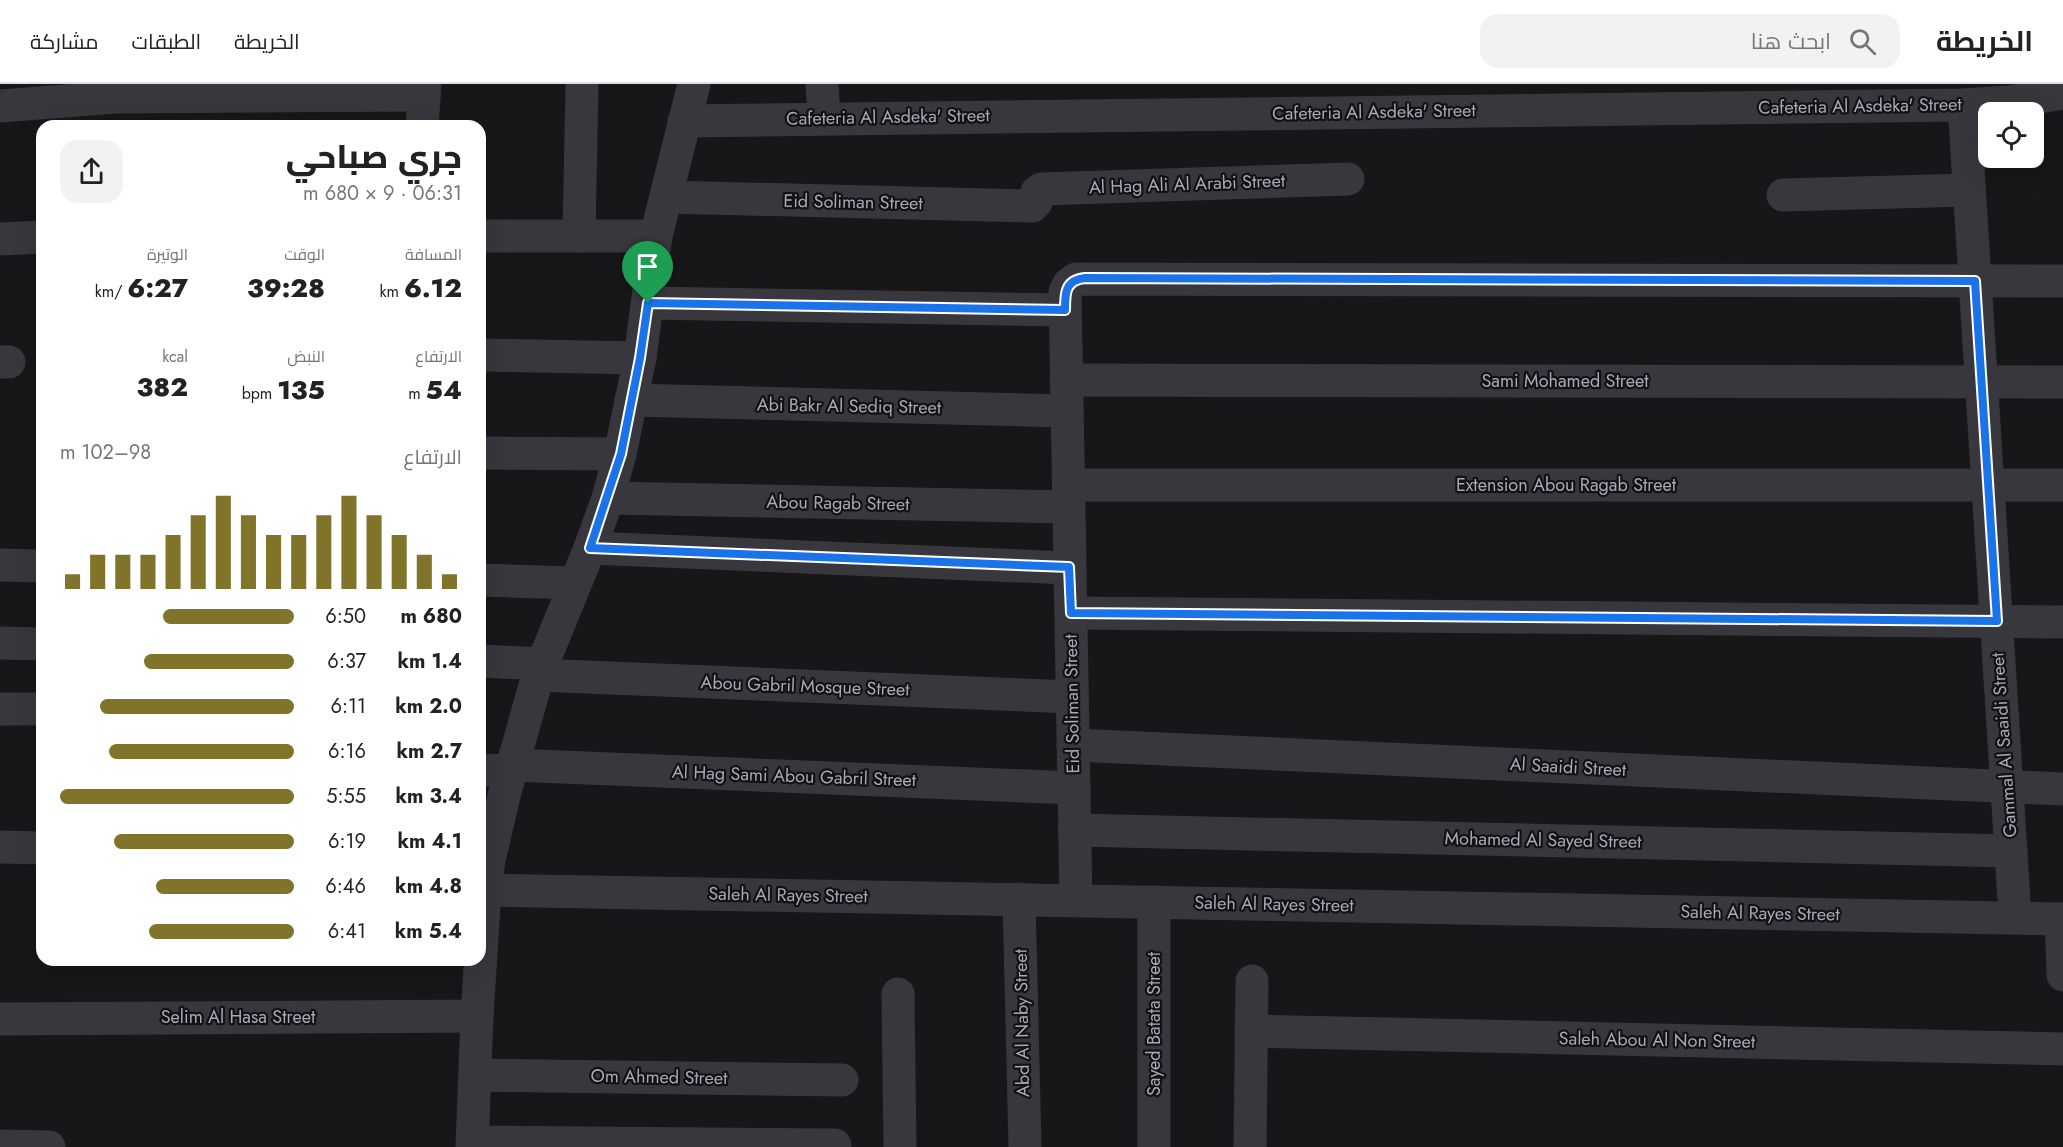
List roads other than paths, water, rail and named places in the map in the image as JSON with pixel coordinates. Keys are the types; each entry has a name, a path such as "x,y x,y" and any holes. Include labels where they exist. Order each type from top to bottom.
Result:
{"street":[{"path":"579,236 582,84"},
{"path":"486,864 501,768 590,548 621,454 640,358 656,236 694,84"},
{"path":"822,84 824,118"},
{"name":"Cafeteria Al Asdeka' Street","path":"684,121 1964,105 2009,102 2063,93"},
{"path":"0,106 116,102 424,102"},
{"name":"Gammal Al Saaidi Street","path":"1964,105 2015,917"},
{"name":"Al Hag Ali Al Arabi Street","path":"1036,202 1037,192 1041,189 1348,179"},
{"path":"1783,195 1969,190"},
{"name":"Eid Soliman Street","path":"667,197 1029,206 1036,202"},
{"path":"486,236 656,236"},
{"path":"0,239 36,237"},
{"path":"648,303 1065,301 1069,284 1076,279 1085,278 2063,281"},
{"name":"Eid Soliman Street","path":"1065,301 1076,900"},
{"path":"486,355 640,358"},
{"name":"Sami Mohamed Street","path":"1067,395 2063,382"},
{"name":"Abi Bakr Al Sediq Street","path":"631,400 1067,395"},
{"path":"486,453 621,454"},
{"name":"Extension Abou Ragab Street","path":"1069,496 2063,485"},
{"name":"Abou Ragab Street","path":"608,498 1069,496"},
{"path":"590,548 1069,567"},
{"path":"0,565 36,566"},
{"path":"486,580 575,583"},
{"path":"1071,613 2063,622"},
{"path":"0,643 36,644"},
{"name":"Abou Gabril Mosque Street","path":"486,662 540,670 1072,697"},
{"path":"0,709 36,710"},
{"name":"Al Saaidi Street","path":"1073,745 2063,789"},
{"name":"Al Hag Sami Abou Gabril Street","path":"501,768 1074,788"},
{"name":"Mohamed Al Sayed Street","path":"1075,830 2011,851"},
{"path":"0,847 36,848"},
{"name":"Saleh Al Rayes Street","path":"486,870 1019,899 2062,919"},
{"name":"Abd Al Naby Street","path":"1019,899 1025,1147"},
{"name":"Sayed Batata Street","path":"1154,1147 1155,902"},
{"path":"2062,919 2063,975"},
{"path":"480,966 473,1145 834,1145"},
{"path":"1250,1147 1252,981"},
{"path":"898,994 900,1147"},
{"name":"Selim Al Hasa Street","path":"0,1019 477,1016"},
{"name":"Saleh Abou Al Non Street","path":"1251,1031 2063,1049"},
{"name":"Om Ahmed Street","path":"475,1075 842,1080"},
{"path":"0,1146 49,1147"}]}
